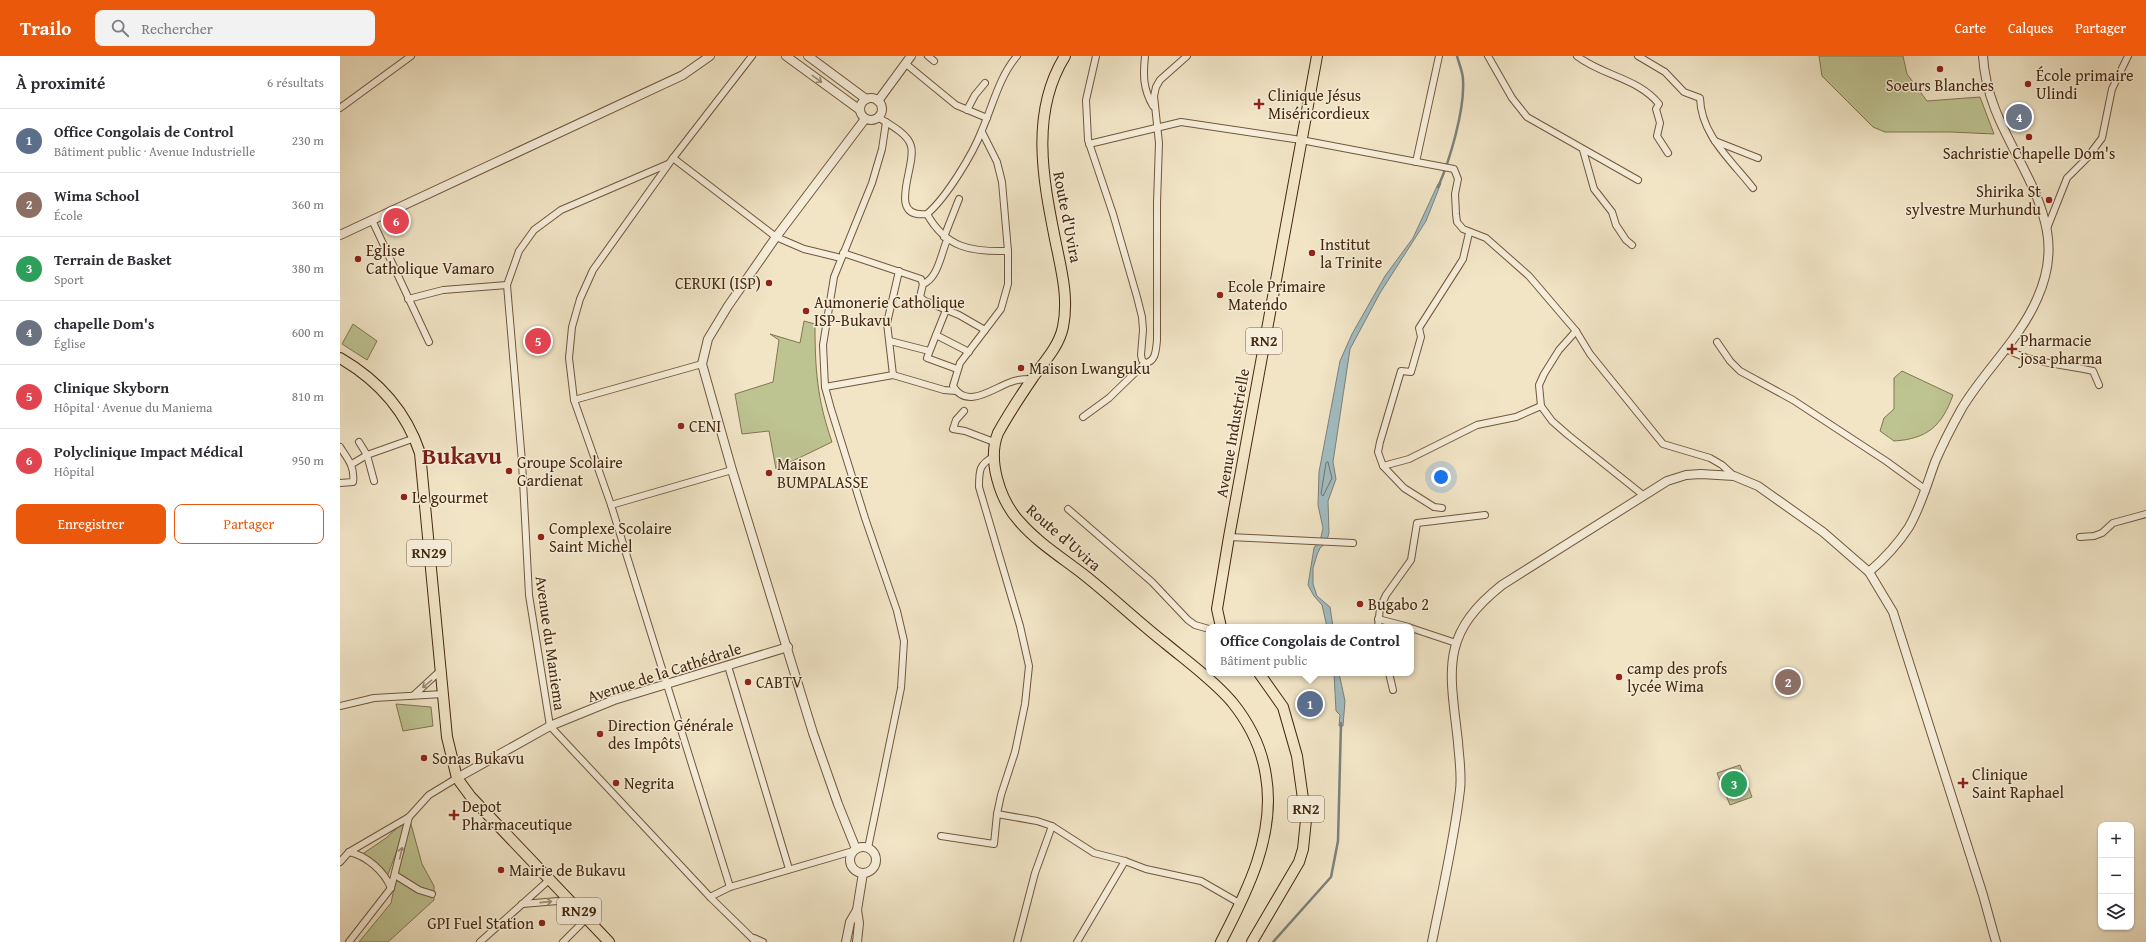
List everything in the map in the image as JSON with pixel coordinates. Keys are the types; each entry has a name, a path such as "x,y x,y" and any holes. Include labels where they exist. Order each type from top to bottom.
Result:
{"main road":[{"name":"Route d'Uvira","path":"1065,56 1053,80 1047,98 1042,133 1043,171 1063,273 1066,297 1064,312 1059,338 1005,420 994,442 997,481 1009,508 1019,521 1043,544 1082,574 1198,670 1232,702 1249,726 1260,753 1266,777 1266,820 1263,839 1253,877 1221,942"},
{"name":"Avenue Industrielle","path":"1220,624 1218,609 1229,536 1317,56"},
{"name":"RN29","path":"340,358 359,369 397,405 415,438 422,469 447,737 457,778 482,809 609,942"},
{"name":"RN2","path":"1252,942 1299,862 1303,849 1306,820 1297,756 1283,707 1261,676"}],"street":[{"path":"340,108 411,56"},
{"path":"340,235 683,75 710,56"},
{"path":"730,888 611,504 574,400 569,358 572,327 580,299 593,270 668,164 752,56"},
{"path":"786,56 860,110 865,119"},
{"path":"808,56 866,99"},
{"path":"878,101 911,56"},
{"path":"928,56 934,61"},
{"path":"865,119 882,120 898,131 911,144 912,156 904,194 907,208 915,213 927,214 935,207 963,166 982,132 1006,69 1017,56"},
{"path":"1096,56 1086,100 1089,144 1113,214 1137,297 1143,330 1141,355 1142,360 1145,363"},
{"path":"1145,56 1143,75 1145,91 1154,107"},
{"path":"1083,417 1109,398 1145,363 1148,363 1155,354 1157,340 1158,127 1154,107 1156,87 1187,56"},
{"path":"1416,162 1439,56"},
{"path":"1488,56 1512,98 1527,117 1638,180"},
{"path":"1577,56 1603,72 1634,83 1650,93 1659,104 1656,109 1660,123 1657,136 1668,153"},
{"path":"1638,56 1665,72 1684,92 1700,98 1700,113 1713,141 1753,188"},
{"path":"1869,572 1892,549 1909,527 1926,490 1945,439 1981,380 2006,349 2031,313 2046,276 2049,254 2046,231 2026,174 1994,111 1987,90 1983,56"},
{"path":"2046,231 2067,178 2087,158 2102,138 2112,89 2128,56"},
{"path":"906,64 956,105 987,118"},
{"path":"967,110 975,95 985,83"},
{"path":"860,110 861,104 866,99 872,98 878,101 882,110 882,149 872,183 834,277 823,345 825,387 865,518 897,611 904,641 901,688 868,848"},
{"path":"855,850 824,766 732,470 702,364 708,339 728,306 776,237 865,119"},
{"path":"1089,144 1181,122 1301,140 1454,169 1458,179 1455,194 1457,222 1469,233 1490,241 1529,276 1576,331 1590,354 1663,444 1710,458 1722,465 1734,476 1758,486 1792,508 1869,572 1893,612 1983,895 1996,942"},
{"path":"956,391 953,386 957,369 1001,309 1005,297 1009,268 1000,172 997,162 982,132"},
{"path":"1713,141 1758,158"},
{"path":"1583,150 1594,189 1612,212 1616,225 1626,240 1632,245"},
{"path":"673,158 776,237 804,249 842,255 899,271 921,279 924,284"},
{"name":"Avenue du Maniema","path":"668,164 561,210 534,230 519,251 507,285 522,462 529,595 550,726 710,897 755,940"},
{"path":"959,199 934,274 929,282 924,284 920,297 928,303 946,310 985,330"},
{"path":"927,214 936,230 945,238 962,246 1008,251"},
{"path":"372,220 429,342"},
{"path":"1442,508 1434,507 1404,488 1383,466 1378,452 1401,371 1411,372 1421,337 1419,328 1463,259 1469,233"},
{"path":"893,375 888,317 894,302 892,295 899,271"},
{"path":"408,299 443,290 507,285"},
{"path":"946,310 927,358 957,369"},
{"path":"1576,331 1559,350 1544,374 1539,386 1541,406 1547,416 1568,435 1643,495"},
{"path":"936,335 968,352"},
{"path":"890,341 929,351"},
{"path":"1717,342 1730,362 1740,371 1793,400 1886,461 1926,490"},
{"path":"2006,349 2018,356 2040,362 2093,371 2098,385"},
{"path":"574,400 702,364"},
{"path":"825,387 893,375 944,390 956,391 968,397 974,397 1012,381 1032,379"},
{"path":"1383,466 1409,459 1477,425 1516,417 1541,406"},
{"path":"964,412 956,420 953,429 965,431 994,442"},
{"path":"352,464 367,455 415,438"},
{"path":"359,442 367,455 374,481"},
{"path":"340,448 352,464 353,482 340,483"},
{"path":"941,836 994,844 997,814 1001,795 1015,752 1025,704 1029,666 1020,626 979,487 979,471 984,461 995,456"},
{"path":"611,504 732,470"},
{"path":"1432,942 1460,790 1459,756 1450,686 1451,666 1456,643 1471,615 1484,598 1502,584 1667,481 1686,475 1734,476"},
{"path":"1068,509 1152,582 1188,620 1195,625 1206,628"},
{"path":"2080,537 2094,536 2102,533 2113,523 2146,514"},
{"path":"1378,624 1378,619 1386,595 1411,560 1417,523 1485,515"},
{"path":"1229,536 1353,543"},
{"path":"1378,619 1398,624"},
{"path":"1414,628 1456,643"},
{"name":"Avenue de la Cathédrale","path":"348,852 409,817 429,794 550,726 614,700 788,647"},
{"path":"728,666 789,869"},
{"path":"414,696 440,671"},
{"path":"1390,676 1393,690"},
{"path":"340,706 374,698 443,694"},
{"path":"997,814 1037,821 1052,826 1094,853 1125,861 1146,869 1201,881 1241,904"},
{"name":"Avenue de la Cathédrale","path":"349,942 391,888 409,817"},
{"path":"1018,942 1035,873 1052,826"},
{"path":"710,897 730,888 855,850 863,846 874,853 876,862 872,870 863,873 852,867 850,858 855,850"},
{"path":"340,862 348,852 361,855 386,877 391,888"},
{"path":"1077,942 1125,861"},
{"path":"857,942 859,923 857,910 863,873"},
{"path":"395,875 420,890 432,894"},
{"path":"480,942 549,880"},
{"path":"522,904 570,900"},
{"path":"846,942 850,922 857,910"},
{"path":"563,942 587,918"},
{"path":"755,940 764,942"}],"green space":[{"path":"1819,56 1903,56 1907,74 1927,101 1980,97 1994,134 1951,132 1885,132 1873,127 1822,76"},
{"path":"804,321 815,324 816,370 820,398 832,442 776,469 769,431 742,434 735,394 773,382 779,340 770,334 800,343"},
{"path":"353,324 377,341 367,360 342,344"},
{"path":"1902,371 1953,395 1944,415 1932,429 1916,437 1894,441 1880,431 1884,418 1894,409 1894,378"},
{"path":"396,704 431,707 433,726 403,731"},
{"path":"1740,765 1752,797 1730,805 1717,773"},
{"path":"409,817 422,864 434,886 434,900 388,942 359,942 391,903 408,821 387,877 361,855 386,838"}],"water":[{"path":"1441,183 1426,221 1380,293 1350,349 1333,462 1336,479 1328,501 1329,533 1326,543 1320,548 1313,568 1313,584 1317,596 1330,607 1333,624 1326,624 1322,605 1314,596 1308,585 1314,548 1321,537 1323,528 1318,505 1319,472 1340,361 1352,334 1385,276 1413,238 1438,184"},
{"path":"1334,676 1340,676 1345,701 1343,726 1339,726 1340,715 1336,711"}],"waterway":[{"path":"1438,187 1452,149 1462,105 1463,77 1457,56"},
{"path":"1273,942 1331,877 1338,841 1341,723"}],"place":[{"name":"Soeurs Blanches","path":"1940,69"},
{"name":"École primaire Ulindi","path":"2028,84"},
{"name":"Clinique Jésus Miséricordieux","path":"1259,104"},
{"name":"chapelle Dom's","path":"2019,117"},
{"name":"Sachristie Chapelle Dom's","path":"2029,137"},
{"name":"Shirika St sylvestre Murhundu","path":"2049,200"},
{"name":"Polyclinique Impact Médical","path":"396,221"},
{"name":"Institut la Trinite","path":"1312,253"},
{"name":"Eglise Catholique Vamaro","path":"358,259"},
{"name":"CERUKI (ISP)","path":"769,283"},
{"name":"Ecole Primaire Matendo","path":"1220,295"},
{"name":"Aumonerie Catholique ISP-Bukavu","path":"806,311"},
{"name":"Clinique Skyborn","path":"538,341"},
{"name":"Pharmacie josa pharma","path":"2012,349"},
{"name":"Maison Lwanguku","path":"1021,368"},
{"name":"CENI","path":"681,426"},
{"name":"Groupe Scolaire Gardienat","path":"509,471"},
{"name":"Maison BUMPALASSE","path":"769,473"},
{"name":"Le gourmet","path":"404,497"},
{"name":"Complexe Scolaire Saint Michel","path":"541,537"},
{"name":"Bugabo 2","path":"1360,604"},
{"name":"camp des profs lycée Wima","path":"1619,677"},
{"name":"CABTV","path":"748,682"},
{"name":"Wima School","path":"1788,682"},
{"name":"Office Congolais de Control","path":"1310,704"},
{"name":"Direction Générale des Impôts","path":"600,734"},
{"name":"Sonas Bukavu","path":"424,758"},
{"name":"Negrita","path":"616,783"},
{"name":"Clinique Saint Raphael","path":"1963,783"},
{"name":"Terrain de Basket","path":"1734,784"},
{"name":"Depot Pharmaceutique","path":"454,815"},
{"name":"Mairie de Bukavu","path":"501,870"},
{"name":"GPI Fuel Station","path":"542,923"}],"district":[{"name":"Bukavu","path":"462,456"}]}
